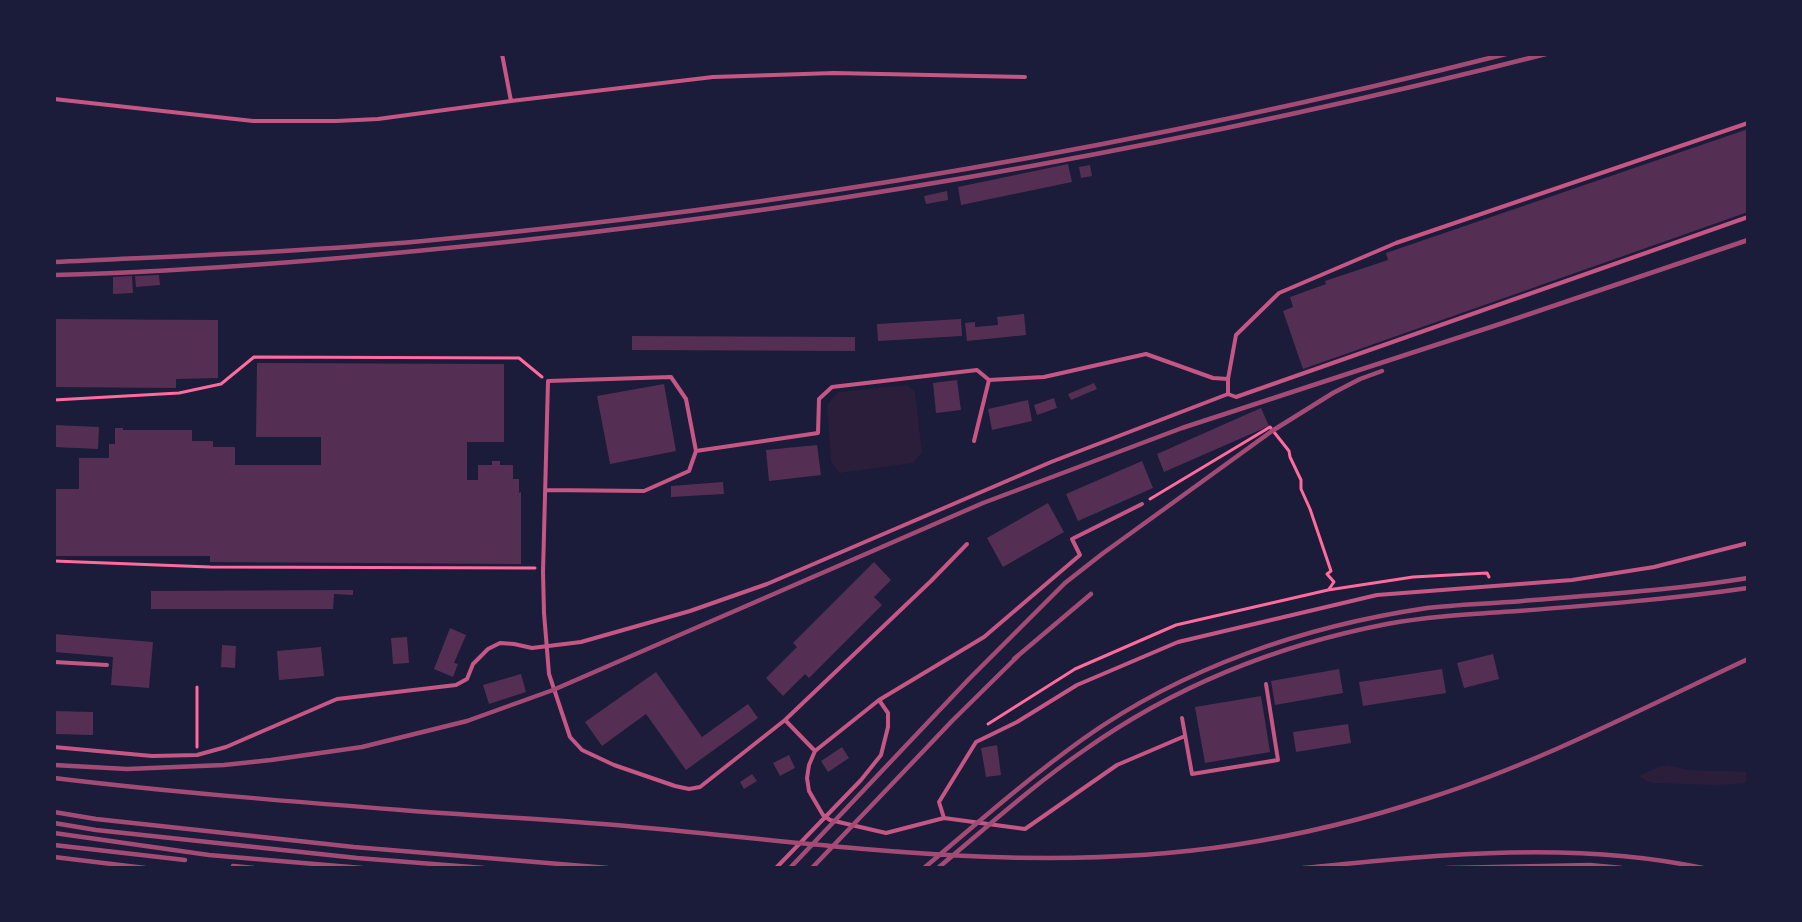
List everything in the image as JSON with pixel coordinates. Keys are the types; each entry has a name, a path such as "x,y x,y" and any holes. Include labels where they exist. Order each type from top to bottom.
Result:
{"lane":[{"path":"502,54 511,100"},
{"path":"54,99 193,116 284,122 378,119 511,100 713,77 834,73 1026,77"},
{"path":"1228,394 1228,379 1236,335 1279,293 1396,243 1748,123"},
{"path":"54,747 152,756 197,755 226,747 337,699 456,685 467,679 473,664 488,649 501,643 532,648 580,642 690,611 767,584 1051,462 1228,394 1236,397 1748,217"},
{"path":"696,452 818,433 819,399 832,387 977,370 989,380 1044,376 1146,354 1213,378 1228,379"},
{"path":"546,490 644,490 689,471 696,452 686,399 671,377 548,381 543,568 549,674 570,737 582,750 614,765 689,789 700,787 785,720 931,581 967,543"},
{"path":"974,441 989,380"},
{"path":"1142,504 1072,539 1080,555 984,637 879,700 815,751 807,778 809,791 823,814 830,820 886,833 944,818 1025,829 1117,765 1185,736"},
{"path":"944,818 939,802 976,742 1017,722 1077,685 1178,642 1377,595 1572,580 1654,567 1748,543"},
{"path":"54,662 107,664"},
{"path":"1182,718 1192,774 1278,760 1266,684"},
{"path":"776,868 861,780 881,755 888,727 888,713 879,700"},
{"path":"785,720 815,751"}],"path":[{"path":"54,400 179,393 221,384 254,357 519,358 548,381"},
{"path":"1142,504 1270,427 1289,451 1301,480 1301,489 1310,509 1330,571 1327,574 1334,582 1328,590"},
{"path":"54,561 210,567 543,568"},
{"path":"197,687 197,755"}],"shaded area":[{"path":"907,385 915,392 922,453 913,463 839,473 831,461 827,405 838,392"},
{"path":"1669,765 1698,770 1748,772 1748,783 1718,785 1653,783 1639,776 1661,766"}],"building":[{"path":"1748,129 1748,212 1303,369 1283,311 1293,307 1290,297 1326,284 1325,281 1388,260 1386,253"},
{"path":"1068,164 1072,182 961,205 958,187"},
{"path":"1090,165 1092,176 1081,178 1079,167"},
{"path":"947,191 948,200 926,204 924,196"},
{"path":"159,275 160,285 136,287 135,276"},
{"path":"132,276 133,293 113,294 113,277"},
{"path":"1024,314 1026,335 967,341 965,323 975,322 975,327 998,325 997,317"},
{"path":"54,319 218,320 218,378 176,379 176,388 54,387"},
{"path":"961,319 962,336 878,341 877,324"},
{"path":"632,336 855,337 855,351 632,350"},
{"path":"257,363 504,364 504,442 467,442 467,480 478,480 478,465 492,465 492,461 500,461 500,465 513,465 513,479 519,479 519,493 521,492 521,564 210,562 210,556 54,556 54,489 79,489 79,458 109,458 109,444 115,444 115,428 192,430 192,441 213,441 213,447 235,447 235,465 321,465 321,437 256,437"},
{"path":"957,380 961,410 936,413 933,383"},
{"path":"1094,383 1097,389 1071,400 1068,394"},
{"path":"664,384 676,451 610,464 597,396"},
{"path":"1054,398 1057,408 1037,415 1034,405"},
{"path":"1028,400 1032,421 992,430 988,409"},
{"path":"1261,408 1269,426 1164,472 1157,454"},
{"path":"54,425 99,427 98,449 54,447"},
{"path":"817,445 821,475 769,481 766,450"},
{"path":"1142,461 1153,488 1078,521 1066,494"},
{"path":"723,482 724,494 671,497 671,486"},
{"path":"1048,503 1064,532 1003,567 987,538"},
{"path":"874,562 891,580 874,597 882,605 809,678 805,674 783,696 766,678 797,647 793,643"},
{"path":"353,590 353,595 334,594 333,609 151,609 151,591"},
{"path":"450,628 466,635 454,663 458,664 453,677 434,669"},
{"path":"54,634 153,642 149,688 111,685 113,657 54,652"},
{"path":"407,637 409,663 393,664 391,638"},
{"path":"222,645 236,646 235,668 221,667"},
{"path":"321,647 324,676 279,680 277,651"},
{"path":"1493,654 1499,679 1464,688 1457,663"},
{"path":"1339,669 1343,693 1275,705 1271,681"},
{"path":"1442,669 1446,693 1363,706 1359,682"},
{"path":"656,672 702,737 748,704 758,718 686,770 646,714 602,746 585,722"},
{"path":"521,674 526,692 489,704 483,685"},
{"path":"1261,696 1270,752 1205,763 1195,707"},
{"path":"54,711 93,712 93,735 54,734"},
{"path":"1348,724 1351,743 1296,752 1293,732"},
{"path":"997,745 1001,775 986,777 981,748"},
{"path":"842,747 849,758 828,772 821,761"},
{"path":"789,755 795,768 780,776 773,763"},
{"path":"752,774 757,781 744,789 740,782"}],"railway":[{"path":"54,262 285,251 423,241 560,227 832,191 1104,144 1373,86 1506,54"},
{"path":"54,275 285,263 516,241 776,208 1034,166 1163,141 1419,85 1546,54"},
{"path":"54,765 127,769 224,765 271,760 362,747 467,721 553,690 983,503 1182,428 1748,240"},
{"path":"790,868 969,679 1065,583 1272,431 1333,393 1382,371"},
{"path":"924,868 1062,754 1122,713 1162,691 1247,653 1336,626 1427,608 1659,589 1748,578"},
{"path":"938,868 1046,778 1117,728 1190,688 1267,657 1346,633 1403,621 1633,601 1748,588"},
{"path":"1014,659 1091,594"},
{"path":"812,868 952,721 1020,654"},
{"path":"54,778 227,796 599,824 930,854 1082,858 1158,854 1234,845 1308,831 1381,813 1429,798 1551,752 1748,659"},
{"path":"54,812 96,819 354,847 608,868"},
{"path":"54,823 96,830 357,858 484,868"},
{"path":"54,833 209,855 362,868"},
{"path":"54,845 185,860"},
{"path":"1303,868 1453,855 1554,852 1654,859 1703,868"},
{"path":"54,857 145,868"},
{"path":"1447,868 1590,865 1622,868"},
{"path":"233,866 254,868"}]}
